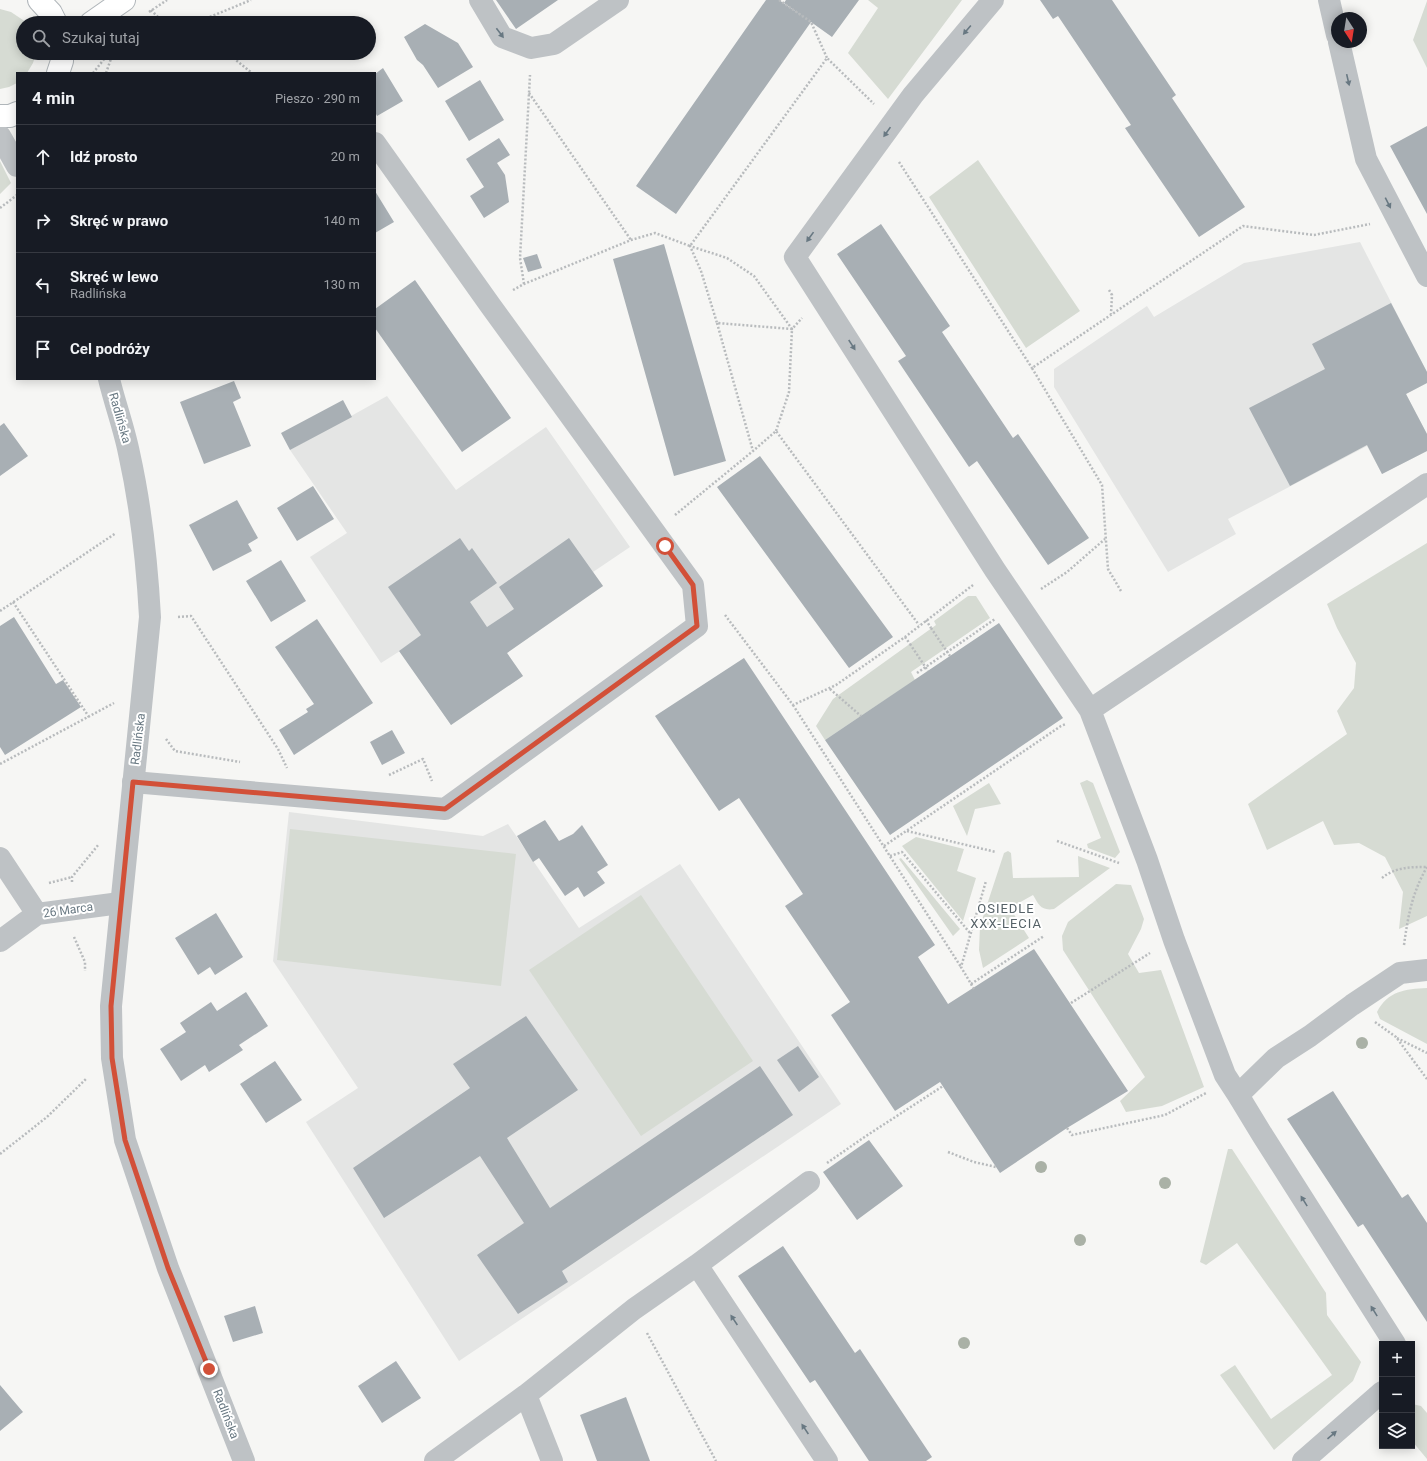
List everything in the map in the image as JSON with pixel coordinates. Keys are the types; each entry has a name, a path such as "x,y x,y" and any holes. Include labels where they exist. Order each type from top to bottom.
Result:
{"main road":[{"path":"39,0 52,16"},
{"path":"101,16 124,0"},
{"path":"58,72 62,60"},
{"path":"0,116 10,116 16,113"}],"street":[{"path":"480,0 502,37 531,48 554,44 618,0"},
{"path":"992,0 913,95 795,257 995,570 1090,710 1147,860 1174,940 1225,1075 1393,1341"},
{"path":"1329,0 1332,12"},
{"path":"1340,48 1366,159 1427,276"},
{"path":"0,136 16,164"},
{"path":"133,782 445,809 697,626 693,585 490,305 376,144"},
{"name":"Radlińska","path":"109,380 129,451 141,509 148,570 150,617 120,903 111,1006 112,1051 125,1140 168,1268 244,1461"},
{"path":"1090,710 1427,484"},
{"path":"0,858 37,914"},
{"name":"26 Marca","path":"0,941 37,914 120,903"},
{"path":"1238,1095 1276,1058 1400,973 1427,970"},
{"path":"435,1461 526,1395 634,1309 810,1182"},
{"path":"697,1265 827,1461"},
{"path":"526,1395 552,1461"},
{"path":"1302,1461 1379,1395"}],"path":[{"path":"157,16 151,10 167,0"},
{"path":"212,16 251,0"},
{"path":"779,0 811,22 826,58 888,130 1102,484 1108,569 1121,591"},
{"path":"524,284 520,258 531,48"},
{"path":"690,246 826,58"},
{"path":"94,72 103,60"},
{"path":"106,72 111,60"},
{"path":"236,60 251,72"},
{"path":"529,93 631,240"},
{"path":"0,208 16,196"},
{"path":"1032,368 1243,226 1314,235 1369,224"},
{"path":"490,305 524,284 631,240 655,233 727,258 754,276 792,328 789,392 776,431 669,520"},
{"path":"690,246 701,271 717,323 753,451"},
{"path":"1108,290 1112,295 1111,315"},
{"path":"717,323 792,328"},
{"path":"776,431 919,625"},
{"path":"0,610 122,530"},
{"path":"1018,604 1067,572 1105,539"},
{"path":"793,705 830,688 905,637 919,625 995,570"},
{"path":"13,602 89,717"},
{"path":"720,609 793,705 974,989"},
{"path":"150,617 191,616 278,749 288,770 281,769"},
{"path":"917,673 997,618"},
{"path":"926,620 950,656"},
{"path":"905,637 928,671"},
{"path":"830,688 861,716"},
{"path":"0,764 117,702 142,704"},
{"path":"884,846 1062,726 1069,723"},
{"path":"163,734 175,751 243,762"},
{"path":"383,778 423,759 445,809"},
{"path":"906,831 996,852"},
{"path":"1057,841 1122,864"},
{"path":"890,856 902,852 970,933"},
{"path":"1382,878 1389,872 1408,868 1427,867"},
{"path":"1408,914 1420,880 1427,867"},
{"path":"961,967 986,881"},
{"path":"971,984 1044,936"},
{"path":"1071,1003 1133,965"},
{"path":"1352,1005 1396,1037 1427,1053"},
{"path":"1396,1037 1427,1079"},
{"path":"1067,1128 1072,1135 1165,1115 1211,1091 1225,1075"},
{"path":"0,1154 47,1117 86,1079"},
{"path":"824,1165 942,1086"},
{"path":"948,1152 974,1162 996,1167"},
{"path":"634,1309 716,1461"}],"shaded area":[{"path":"868,0 962,0 888,99 848,53 878,8"},
{"path":"1427,1 1427,68 1413,40"},
{"path":"0,9 11,12 17,16 16,60 34,60 28,72 16,72 16,84 0,89"},
{"path":"978,160 1080,311 1026,348 929,197"},
{"path":"0,161 11,183 0,194"},
{"path":"1360,242 1427,372 1427,383 1406,394 1427,434 1427,451 1382,474 1367,446 1228,519 1236,534 1168,572 1054,387 1054,369 1147,306 1154,317 1244,263"},
{"path":"387,396 456,490 546,427 630,547 593,572 603,586 507,653 523,676 451,725 400,651 381,663 310,557 347,533 290,450"},
{"path":"1427,543 1427,916 1399,929 1403,892 1385,857 1359,843 1334,845 1323,821 1267,850 1248,804 1347,734 1337,711 1354,688 1356,663 1337,628 1327,604"},
{"path":"968,596 976,596 990,618 911,672 915,680 825,740 816,726 833,699 936,625 934,621"},
{"path":"1087,780 1093,783 1120,852 1115,858 1088,848 1087,844 1101,838 1080,783"},
{"path":"989,783 1001,804 975,809 967,836 953,806"},
{"path":"289,812 483,836 508,824 579,928 680,864 841,1104 459,1361 306,1122 358,1088 273,961"},
{"path":"290,829 516,854 501,986 277,960"},
{"path":"916,837 964,849 957,871 976,878 963,921 902,846"},
{"path":"1008,851 1011,853 1013,878 1079,877 1078,856 1110,868 1054,909 1043,908 1033,895 1010,908 1029,938 983,968 979,950 980,926 1004,853"},
{"path":"901,858 960,929 953,936 899,859"},
{"path":"1116,884 1131,885 1144,919 1141,929 1128,954 1139,973 1161,970 1204,1087 1162,1106 1126,1112 1120,1101 1145,1077 1063,950 1062,936 1068,922"},
{"path":"641,895 753,1061 641,1136 529,970"},
{"path":"1427,988 1427,1044 1380,1019 1377,1012 1381,1005 1392,995 1404,990"},
{"path":"1228,1149 1232,1149 1326,1293 1327,1315 1361,1362 1353,1381 1274,1450 1220,1375 1235,1365 1271,1419 1332,1375 1237,1243 1206,1265 1200,1262"},
{"path":"1415,1405 1421,1406 1427,1413 1427,1459 1415,1445"}],"building":[{"path":"496,0 558,0 516,29"},
{"path":"766,0 779,0 805,18 784,3 786,0 859,0 832,37 811,22 676,214 636,186"},
{"path":"1040,0 1112,0 1176,95 1172,98 1245,207 1199,237 1125,128 1131,125 1058,16 1053,19"},
{"path":"425,24 458,43 473,67 438,88 423,65 417,60 404,37"},
{"path":"383,68 403,101 377,116 376,114 376,73"},
{"path":"480,80 504,120 469,141 445,101"},
{"path":"1427,126 1427,214 1390,146"},
{"path":"499,138 510,155 497,163 505,175 509,202 484,218 470,196 484,187 466,159"},
{"path":"376,193 394,222 376,232"},
{"path":"881,224 950,326 942,332 1013,438 1018,434 1089,538 1048,565 977,461 969,467 898,361 906,356 837,254"},
{"path":"664,244 726,461 674,476 613,259"},
{"path":"537,254 542,268 528,272 523,258"},
{"path":"415,280 511,418 462,452 376,329 376,308"},
{"path":"1391,303 1427,372 1427,383 1406,394 1427,434 1427,451 1382,474 1367,445 1290,486 1249,408 1325,369 1312,344"},
{"path":"234,381 241,398 233,402 251,446 204,464 180,402"},
{"path":"343,400 352,417 290,450 281,433"},
{"path":"4,423 28,456 0,476 0,426"},
{"path":"760,456 893,637 849,668 717,487"},
{"path":"313,486 334,519 297,541 277,508"},
{"path":"237,500 258,538 248,544 252,551 213,571 189,525"},
{"path":"460,538 469,551 472,548 497,583 470,602 487,627 514,609 499,587 569,538 603,586 507,653 523,676 451,725 399,651 421,635 388,587"},
{"path":"281,560 306,601 271,622 246,581"},
{"path":"14,617 56,684 63,680 81,707 5,755 0,747 0,626"},
{"path":"317,619 373,703 294,755 279,730 308,712 306,709 314,704 275,647"},
{"path":"999,623 1063,718 890,835 825,740"},
{"path":"744,658 935,945 918,957 948,1004 1034,949 1128,1091 1067,1128 1000,1173 940,1082 895,1111 831,1015 850,1002 785,906 803,894 739,798 719,811 655,716"},
{"path":"392,730 405,753 382,765 370,742"},
{"path":"545,820 559,841 573,834 582,825 608,865 597,872 605,883 584,897 578,887 565,896 539,858 533,862 517,836"},
{"path":"216,913 243,957 215,975 210,967 198,975 175,938"},
{"path":"246,992 268,1026 239,1045 243,1050 209,1072 205,1065 181,1081 160,1049 186,1032 180,1023 211,1002 217,1011"},
{"path":"526,1016 578,1090 507,1138 550,1208 760,1066 793,1115 562,1271 568,1282 518,1314 477,1255 524,1223 480,1156 384,1218 353,1168 470,1088 453,1064"},
{"path":"798,1046 819,1077 799,1092 777,1060"},
{"path":"275,1061 302,1100 266,1123 240,1084"},
{"path":"1333,1091 1402,1198 1408,1194 1427,1223 1427,1322 1363,1224 1358,1227 1287,1119"},
{"path":"869,1140 903,1186 857,1220 823,1172"},
{"path":"783,1246 855,1353 860,1349 932,1457 926,1461 869,1461 815,1380 810,1383 738,1276"},
{"path":"255,1306 263,1333 233,1342 224,1316"},
{"path":"396,1361 421,1398 382,1423 358,1386"},
{"path":"0,1385 23,1412 0,1431"},
{"path":"626,1397 650,1461 597,1461 580,1415"}],"district":[{"name":"OSIEDLE XXX-LECIA","path":"1006,916"}],"route":[{"path":"209,1369 168,1268 125,1140 112,1058 111,1006 133,782 445,809 697,626 693,585 665,546"}]}
